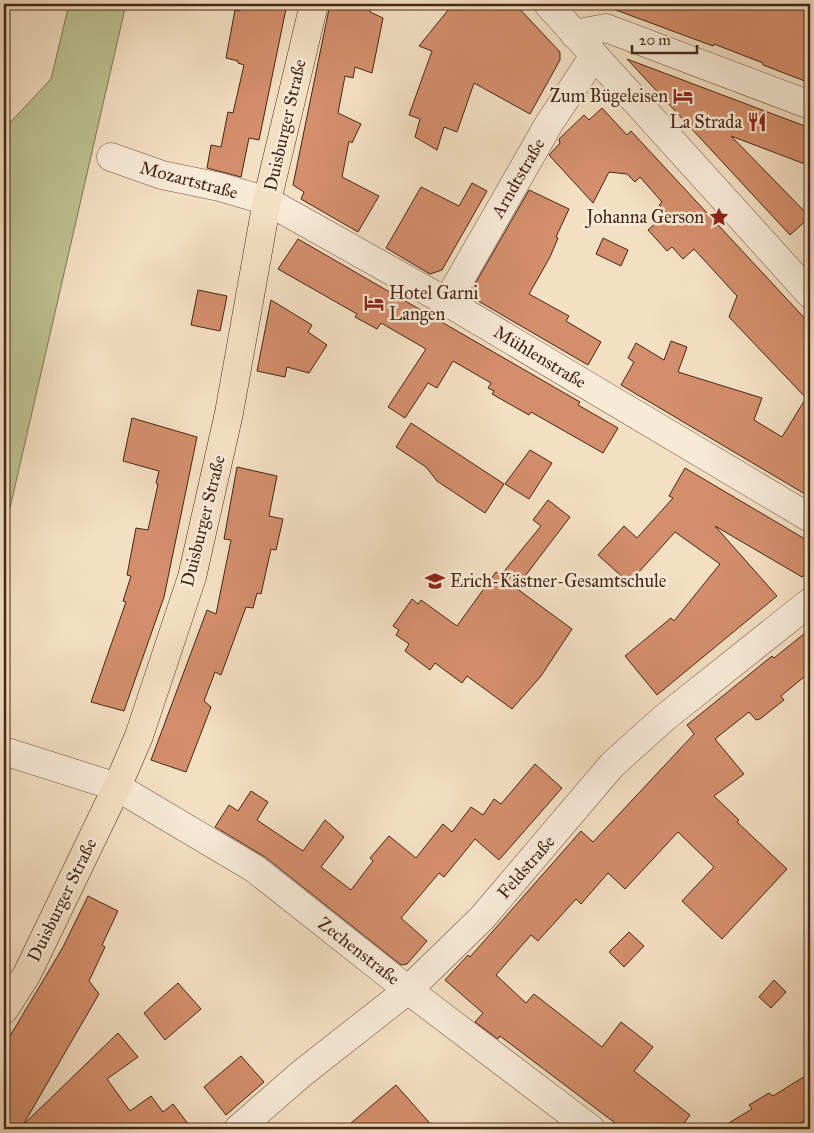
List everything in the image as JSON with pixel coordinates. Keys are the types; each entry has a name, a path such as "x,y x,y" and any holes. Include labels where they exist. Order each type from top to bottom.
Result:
{"main road":[{"name":"Duisburger Straße","path":"4,1010 27,974 117,787 139,736 192,577 229,413 267,201 314,4"}],"street":[{"path":"548,4 810,294"},
{"path":"574,34 606,28 810,105"},
{"name":"Arndtstraße","path":"448,302 550,122 594,56"},
{"name":"Mozartstraße","path":"111,157 162,175 220,187 267,201"},
{"name":"Mühlenstraße","path":"267,201 448,302 810,518"},
{"name":"Feldstraße","path":"238,1129 301,1074 408,990 482,918 612,765 663,719 810,602"},
{"name":"Zechenstraße","path":"4,751 117,787 254,869 408,990 591,1129"}],"green space":[{"path":"69,4 126,4 10,508 4,507 4,129 51,79"}],"building":[{"path":"241,4 287,4 259,140 249,138 241,177 207,168 211,145 221,147 228,112 233,113 244,65 238,63 238,61 226,58 235,10 239,11"},
{"path":"330,4 372,4 370,12 383,18 372,73 355,67 353,78 345,76 338,113 361,124 352,143 349,141 342,177 379,196 358,232 301,199 304,192 293,185"},
{"path":"453,4 515,4 560,52 560,60 530,114 474,83 457,132 444,127 437,150 415,137 420,119 409,115 432,51 419,46"},
{"path":"605,4 810,4 810,83 714,44 713,46 605,6"},
{"path":"627,59 810,128 810,166 731,136 810,217 790,235"},
{"path":"602,108 627,135 631,131 810,324 810,497 621,385 634,362 628,358 636,343 664,360 671,341 687,347 678,372 762,398 754,420 782,437 806,398 729,317 737,296 694,249 683,259 672,247 667,251 648,230 667,213 659,205 662,202 640,177 635,182 627,174 609,172 593,203 549,155 560,143 559,139 584,115 589,120"},
{"path":"472,183 487,191 442,270 430,274 386,248 421,187 459,206"},
{"path":"529,190 569,209 556,237 558,238 550,257 529,294 569,316 566,321 601,342 588,365 473,298 471,291"},
{"path":"603,238 628,250 621,266 596,254"},
{"path":"298,239 580,402 578,405 618,428 603,453 531,412 529,415 492,394 494,391 488,388 491,383 453,361 437,388 428,383 405,418 388,407 426,349 381,323 377,329 355,317 357,314 278,269"},
{"path":"198,290 227,296 220,331 191,325"},
{"path":"271,300 312,325 308,332 327,345 309,373 287,367 285,377 257,371"},
{"path":"132,418 197,437 164,597 124,711 91,702 126,602 123,601 131,576 127,575 136,528 148,530 158,484 156,483 159,471 123,461"},
{"path":"411,423 504,484 485,513 437,481 426,467 396,447"},
{"path":"530,450 552,463 529,499 505,484"},
{"path":"237,467 277,476 269,516 283,519 276,550 271,549 261,594 257,593 253,608 246,607 221,675 215,672 204,701 211,707 186,772 151,760 207,610 216,614 231,540 224,539"},
{"path":"685,468 810,542 810,570 802,577 715,526 777,596 657,695 625,656 671,618 674,621 720,564 675,532 629,583 598,555 624,526 637,538 673,498 669,496"},
{"path":"548,500 570,517 516,588 572,629 541,676 512,709 467,676 462,683 435,663 430,670 405,651 409,644 396,635 399,630 393,626 412,599 418,604 421,600 457,626 496,572 501,575 541,526 533,520"},
{"path":"810,629 810,672 781,696 784,700 760,719 756,720 749,712 715,739 744,774 714,796 739,820 737,822 787,869 722,939 682,901 714,867 678,832 625,889 608,873 581,904 576,899 538,941 531,935 496,975 526,1003 534,994 602,1047 621,1022 653,1047 634,1071 690,1115 680,1129 623,1129 500,1036 498,1039 475,1022 483,1013 445,980 468,955 470,957 581,831 593,842 694,734 687,725 772,656 774,658"},
{"path":"535,764 562,788 499,860 475,839 444,877 439,873 401,918 427,941 407,964 401,965 265,857 215,827 229,805 238,811 251,791 268,802 257,820 303,851 325,820 344,837 321,867 351,890 373,861 370,858 389,836 416,858 443,824 452,832 471,807 483,815 494,799 501,804"},
{"path":"88,896 118,911 102,945 105,947 89,981 99,994 23,1125 118,1033 138,1057 107,1079 130,1111 151,1096 163,1112 173,1104 192,1129 9,1129 4,1123 4,1046 63,947"},
{"path":"629,932 644,946 624,967 609,952"},
{"path":"774,980 786,992 771,1008 759,997"},
{"path":"178,983 201,1009 165,1040 144,1013"},
{"path":"241,1056 264,1082 226,1115 204,1087"},
{"path":"810,1073 810,1117 790,1129 719,1129 752,1109 749,1105 769,1093 773,1096"},
{"path":"396,1085 435,1129 344,1129"}],"place":[{"name":"Zum Bügeleisen","path":"683,96"},
{"name":"La Strada","path":"757,122"},
{"name":"Johanna Gerson","path":"719,217"},
{"name":"Hotel Garni Langen","path":"374,303"},
{"name":"Erich-Kästner-Gesamtschule","path":"435,581"}]}
